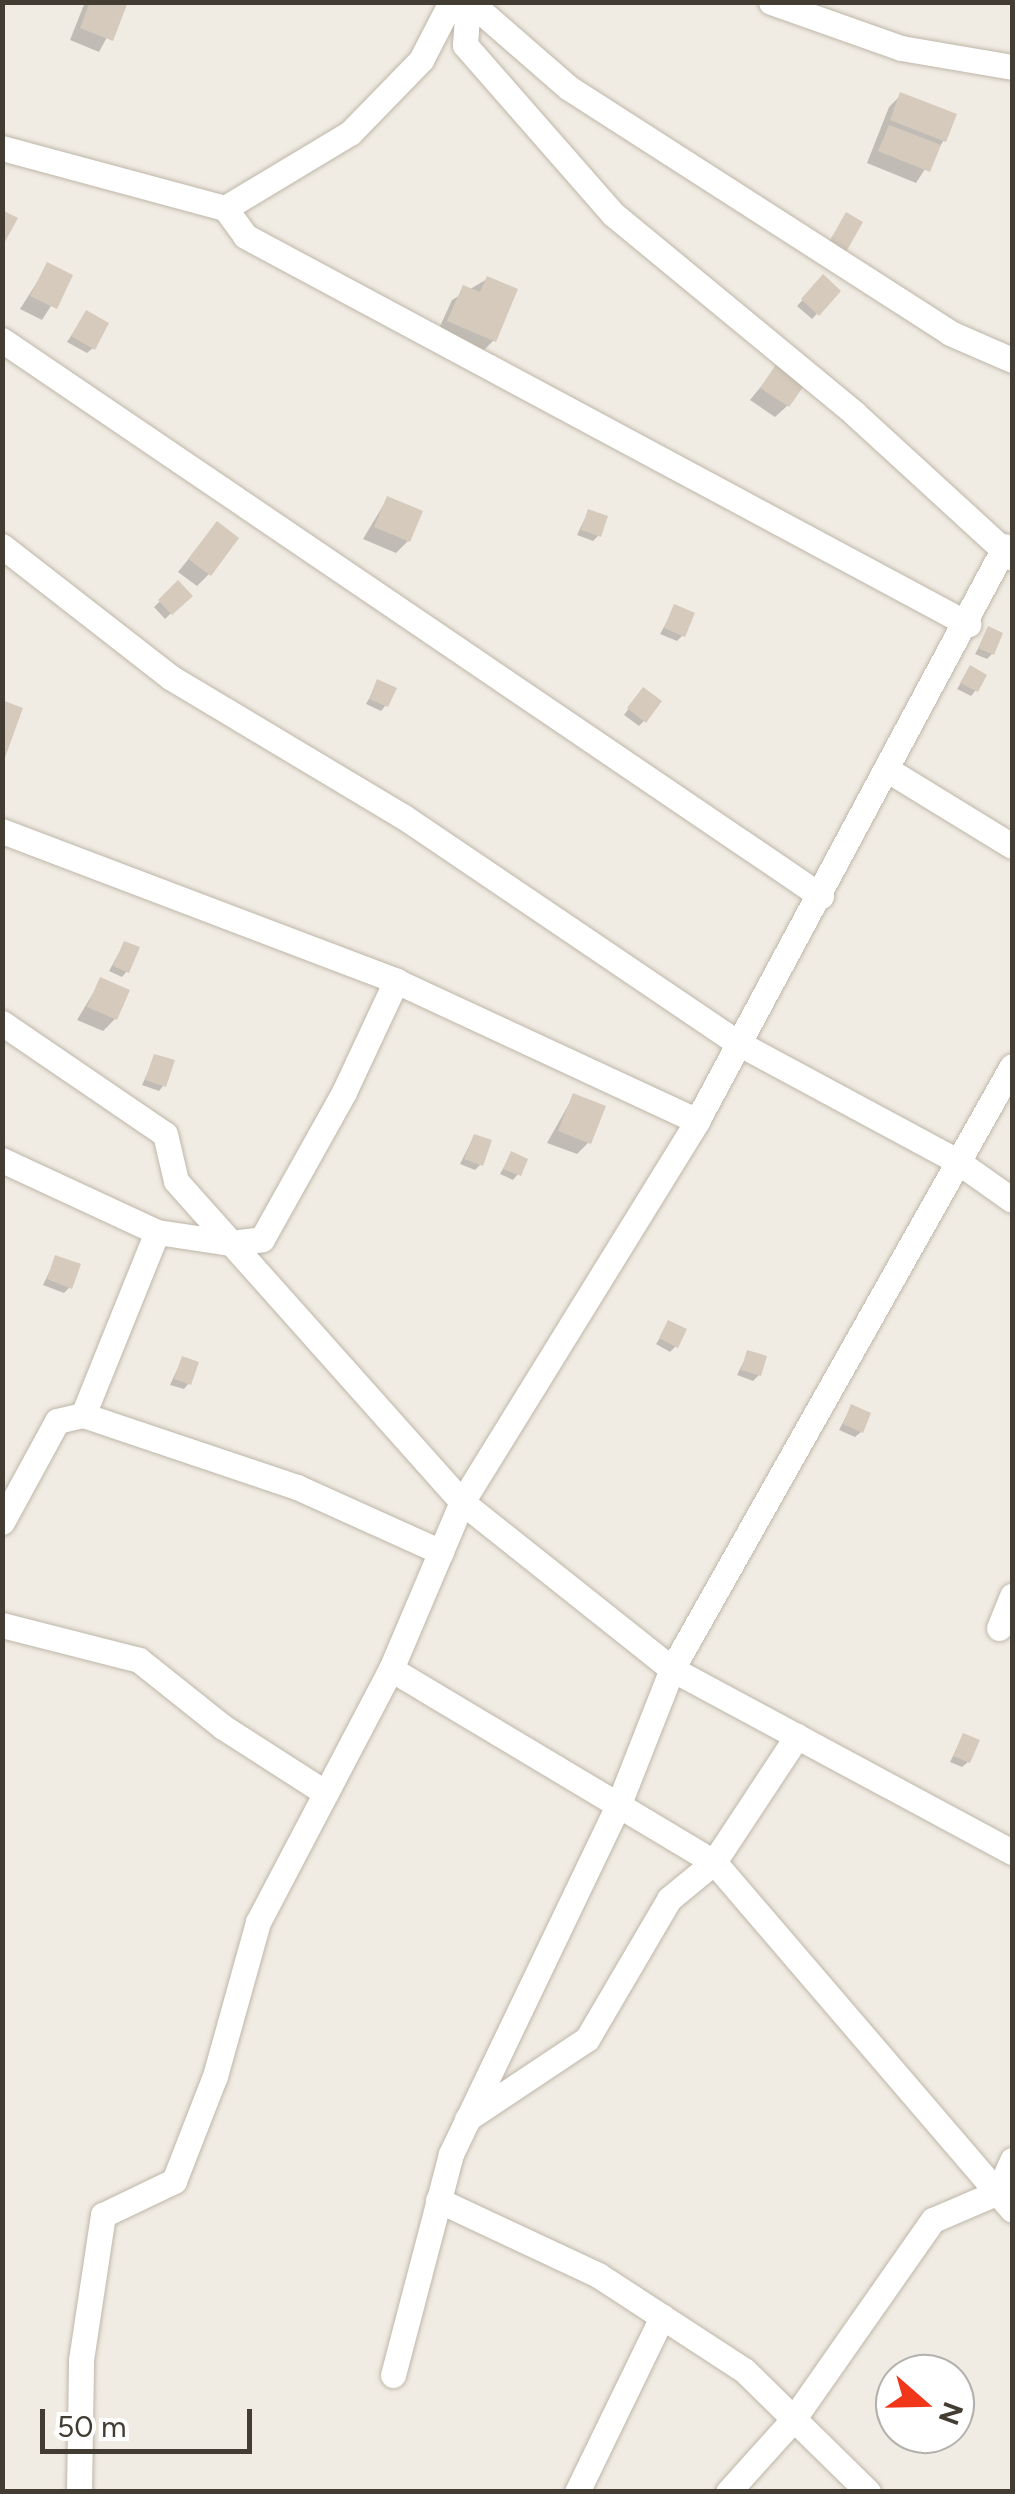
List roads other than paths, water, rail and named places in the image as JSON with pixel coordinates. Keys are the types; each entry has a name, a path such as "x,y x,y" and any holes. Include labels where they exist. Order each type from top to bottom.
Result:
{"street":[{"path":"224,208 350,133 421,60 451,2"},
{"path":"469,2 570,88 950,333 1012,360"},
{"path":"79,2492 80,2360 103,2215 174,2181 215,2076 258,1922 391,1669 462,1502 697,1121 1009,552 613,214 465,44 469,2"},
{"path":"770,2 901,48 1012,67"},
{"path":"2,148 224,208 246,236 968,624"},
{"path":"2,340 821,896"},
{"path":"2,546 170,677 404,817 738,1043 957,1161 1012,1200"},
{"path":"888,770 1012,846"},
{"path":"2,832 396,980 697,1121"},
{"path":"2,1160 157,1232 231,1243 262,1239 344,1092 396,980"},
{"path":"2,1023 165,1134 176,1181 462,1502 672,1669 1012,1852"},
{"path":"393,2375 438,2200 467,2120 618,1806 672,1669 1012,1066"},
{"path":"83,1415 157,1232"},
{"path":"2,1522 57,1421 83,1415 297,1487 442,1552"},
{"path":"999,1628 1012,1596"},
{"path":"2,1625 139,1660 223,1727 326,1793"},
{"path":"391,1669 714,1862 1005,2201"},
{"path":"467,2120 586,2039 669,1899 714,1862 796,1736"},
{"path":"1005,2201 1012,2160"},
{"path":"438,2200 598,2275 744,2370 868,2492"},
{"path":"728,2492 792,2421 934,2220 1005,2201"},
{"path":"577,2492 662,2317"}]}
